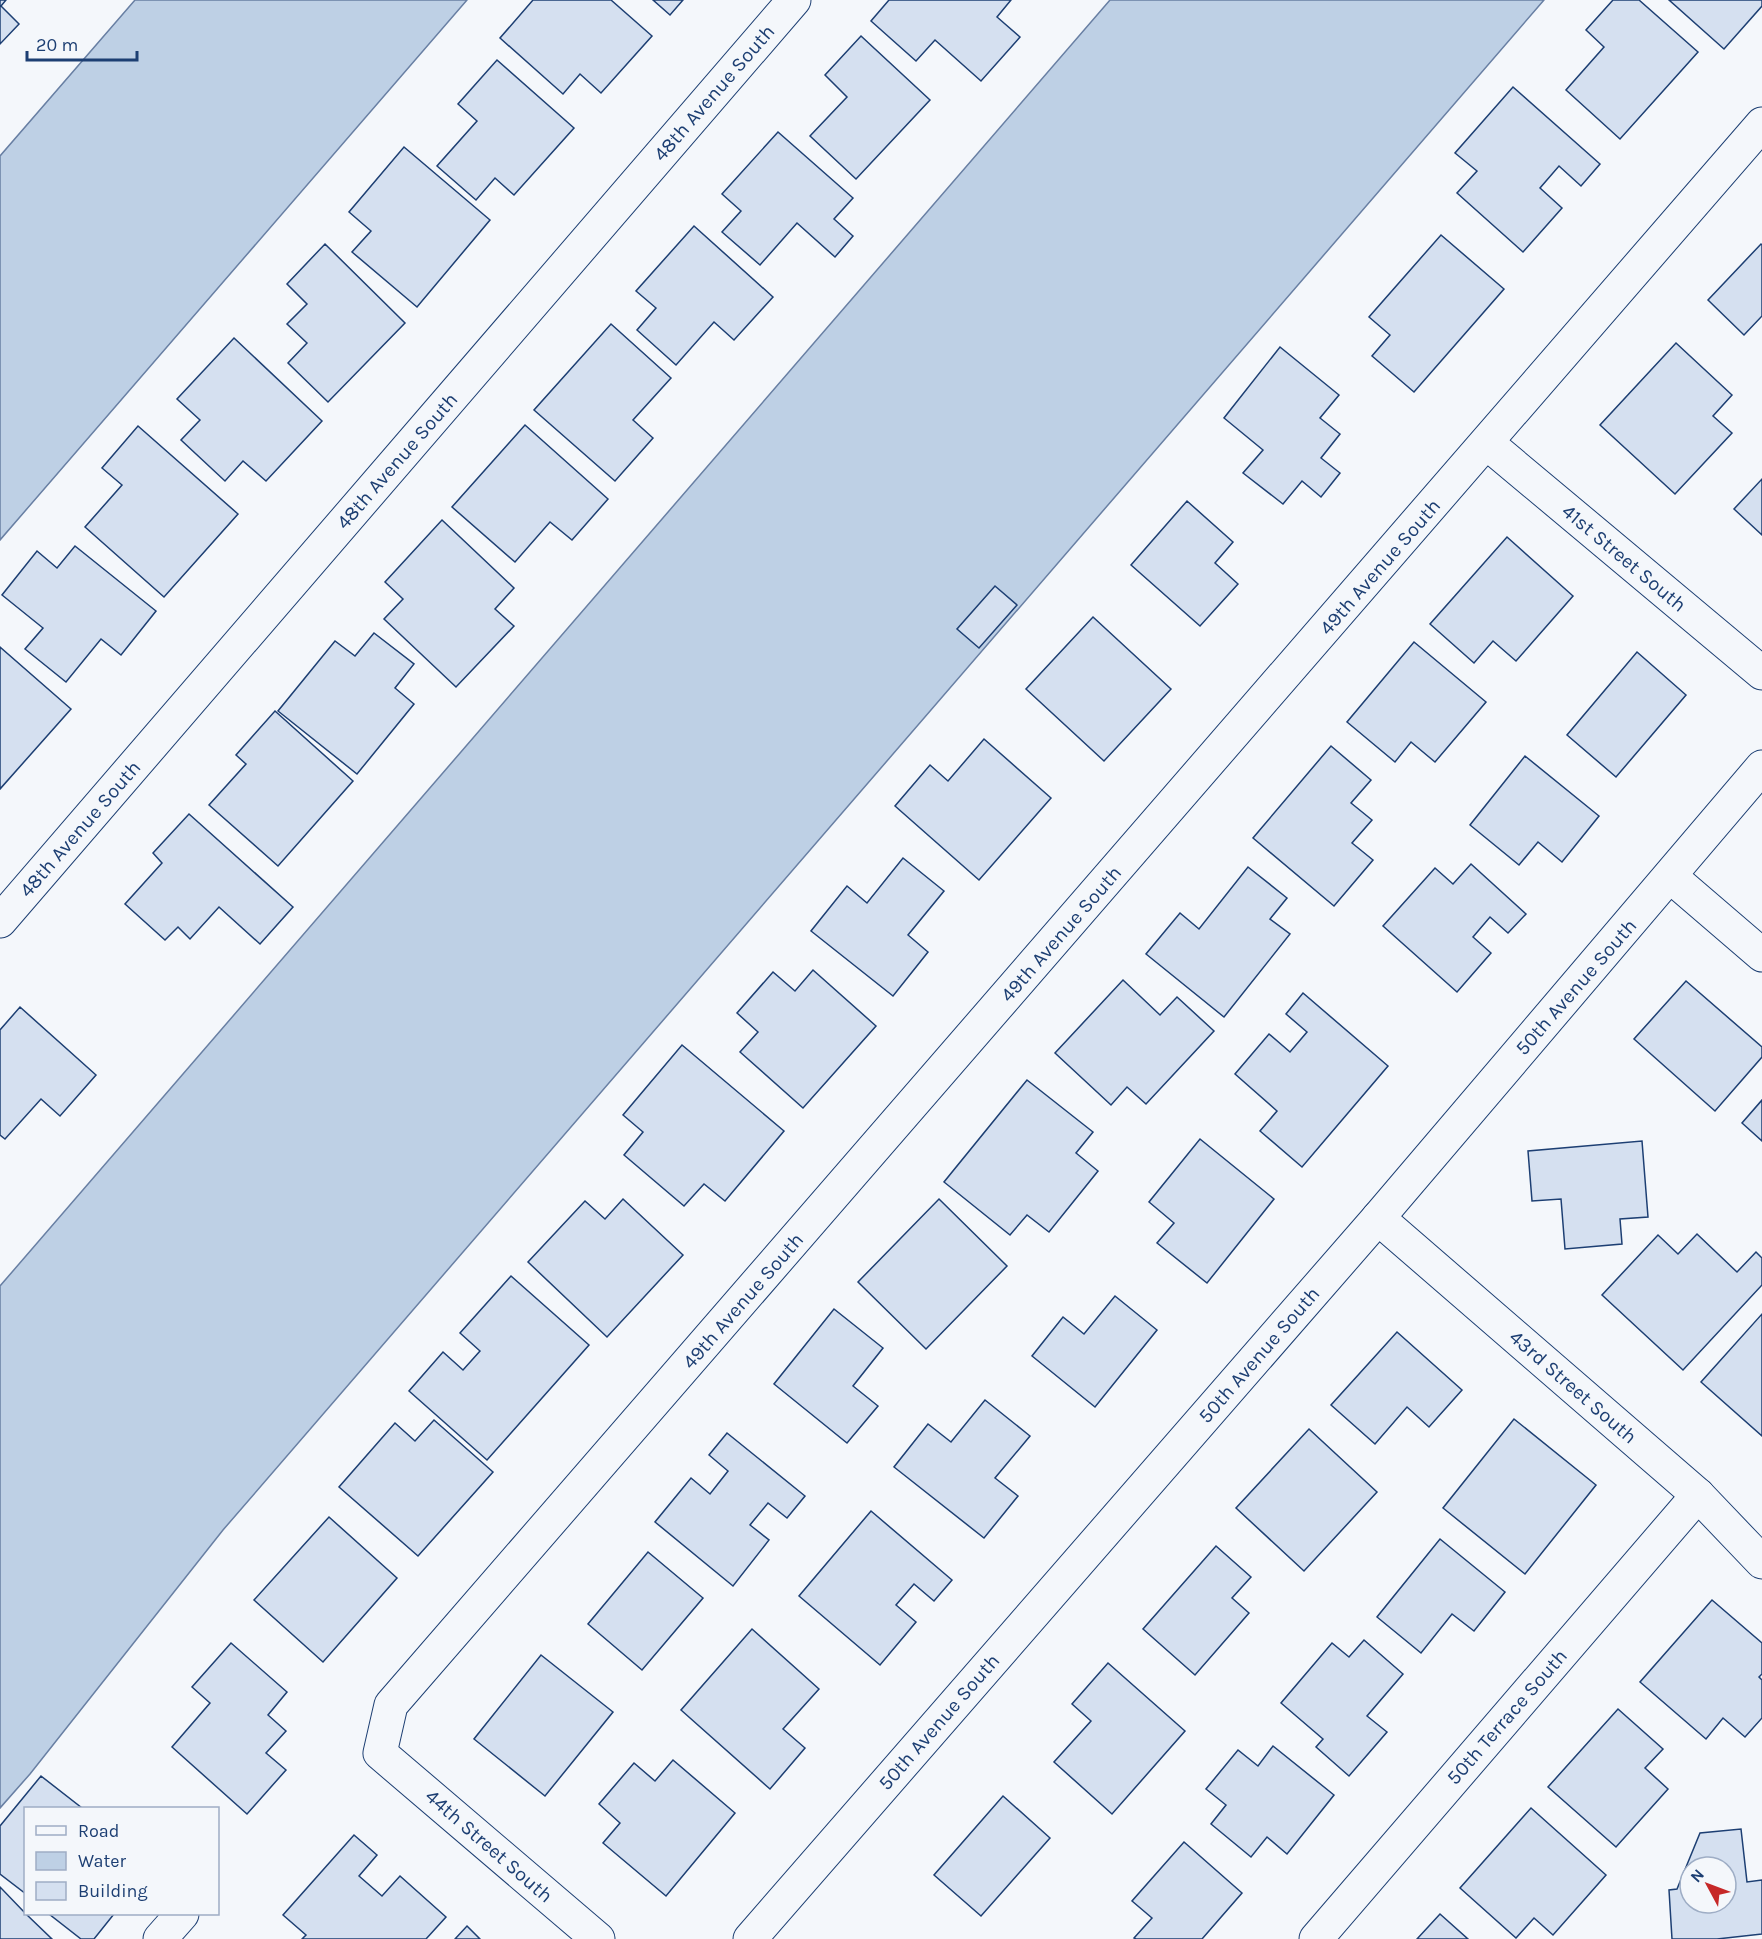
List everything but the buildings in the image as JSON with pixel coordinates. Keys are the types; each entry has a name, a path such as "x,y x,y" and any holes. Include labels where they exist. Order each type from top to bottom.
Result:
{"street":[{"name":"48th Avenue South","path":"0,921 794,0"},
{"name":"49th Avenue South","path":"380,1753 392,1705 1762,124"},
{"name":"41st Street South","path":"1487,443 1762,674"},
{"name":"50th Avenue South","path":"750,1939 1378,1218 1762,767"},
{"path":"1671,876 1762,955"},
{"name":"43rd Street South","path":"1378,1218 1698,1495 1762,1562"},
{"name":"50th Terrace South","path":"1316,1939 1698,1495"},
{"name":"44th Street South","path":"380,1753 598,1939"},
{"path":"160,1939 181,1915"}],"water":[{"path":"135,0 467,0 0,540 0,156"},
{"path":"1110,0 1544,0 223,1530 30,1774 0,1808 0,1286"}]}
